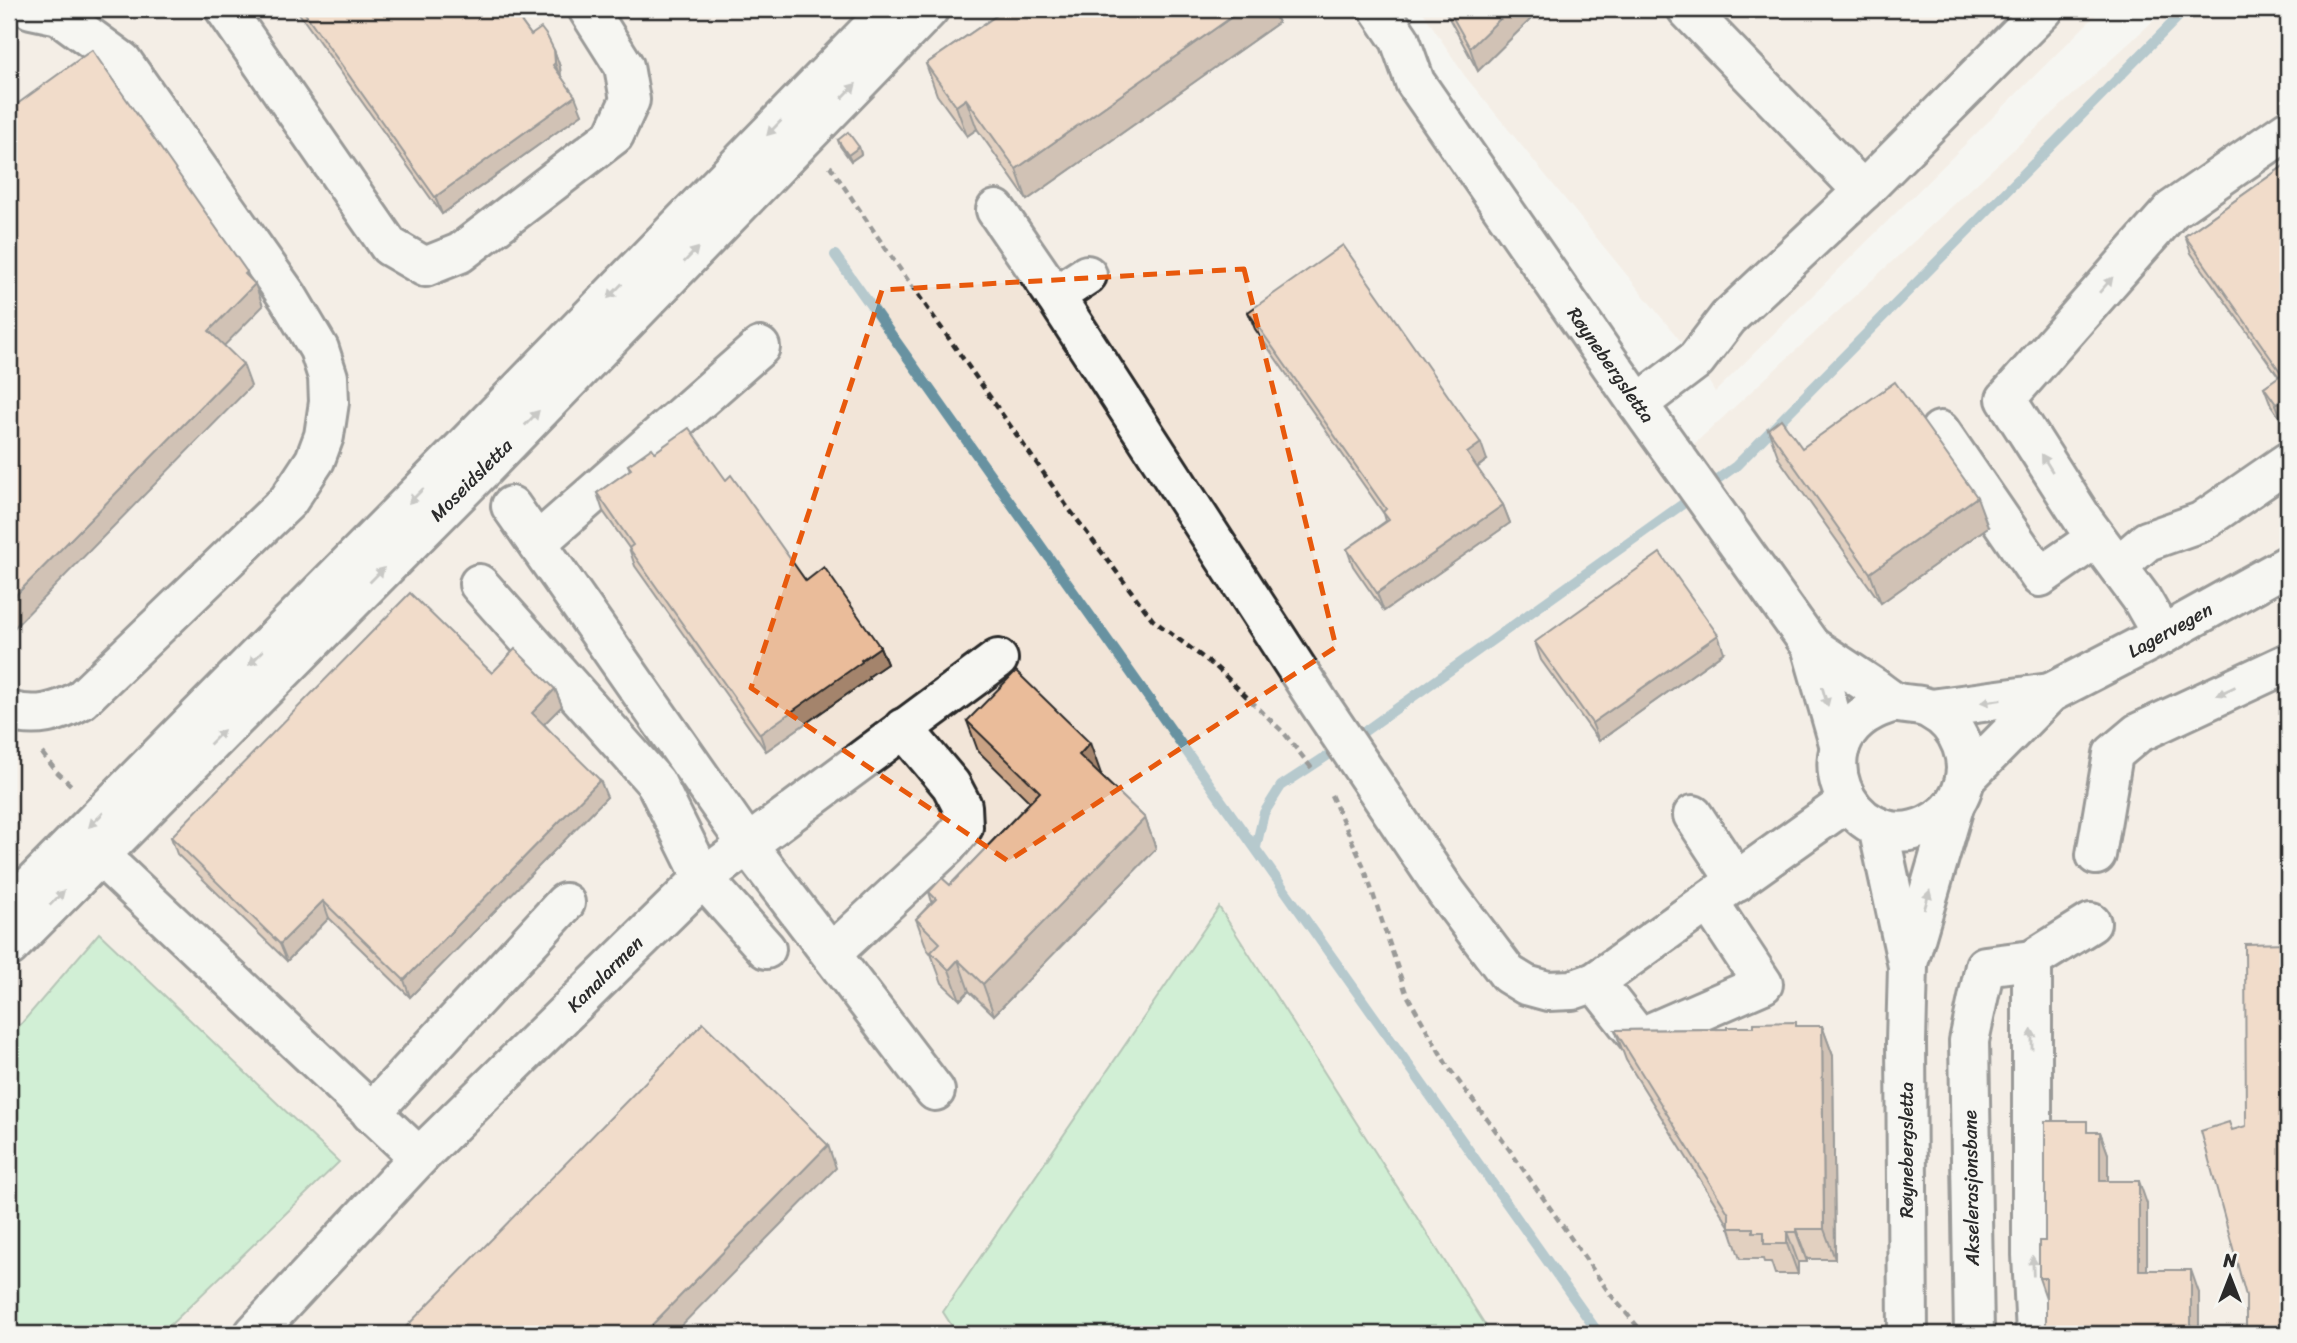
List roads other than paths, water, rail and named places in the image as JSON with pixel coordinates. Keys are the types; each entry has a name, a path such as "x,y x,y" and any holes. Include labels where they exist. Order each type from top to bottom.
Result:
{"street":[{"path":"23,713 58,712 81,700 288,501 315,460 324,436 329,402 328,377 319,349 288,298 122,61 58,15 31,9"},
{"path":"225,9 389,246 425,267 460,253 614,135 630,100 624,66 588,9"},
{"name":"Moseidsletta","path":"9,908 464,447 890,9"},
{"name":"Moseidsletta","path":"9,947 485,467 929,9"},
{"name":"Røynebergsletta","path":"1351,9 1385,57 1415,82"},
{"name":"Røynebergsletta","path":"1380,9 1400,40 1415,82 1638,404 1811,646 1840,747"},
{"path":"1688,9 1863,191"},
{"path":"1638,404 1696,360 1728,318 1863,191 2044,9"},
{"path":"2162,635 2141,598 2099,542 2006,399 2172,210 2288,130"},
{"path":"996,210 1055,296 1319,703 1446,892 1508,974 1526,985 1548,991 1572,990 1595,982 1847,802"},
{"path":"1055,296 1087,275"},
{"path":"537,543 760,347"},
{"path":"1940,431 2040,577 2099,542 2147,541 2201,522 2288,462"},
{"path":"511,506 747,844 936,1091"},
{"name":"Lagervegen","path":"1960,791 2050,693 2288,565"},
{"path":"479,583 656,783 703,878 766,949"},
{"name":"Røynebergsletta","path":"1811,646 1913,706"},
{"name":"Kanalarmen","path":"254,1334 419,1157 703,878 998,659"},
{"path":"2096,855 2113,754 2138,733 2288,663"},
{"name":"Lagervegen","path":"1913,706 2050,693"},
{"path":"1913,706 1948,721 1959,738 1966,758 1960,791 1940,819 1920,828 1899,831 1878,827 1861,817 1847,802 1838,775 1840,747 1848,730 1861,716 1878,707 1913,706"},
{"path":"831,954 946,848 963,827 962,806 951,785 904,728"},
{"name":"Røynebergsletta","path":"1908,965 1960,791"},
{"path":"1595,982 1639,1038 1763,985 1693,815"},
{"name":"Røynebergsletta","path":"1878,827 1908,965 1908,1334"},
{"path":"116,872 419,1157"},
{"path":"371,1113 565,903"},
{"path":"2036,1334 2032,1255 2032,960 2091,923"},
{"name":"Akselerasjonsbane","path":"1974,1334 1969,1041 1985,965 2032,960"}],"waterway":[{"path":"1256,847 1264,813 1281,786 1365,731 1736,466 2186,9"},
{"path":"835,255 1599,1334"}]}
